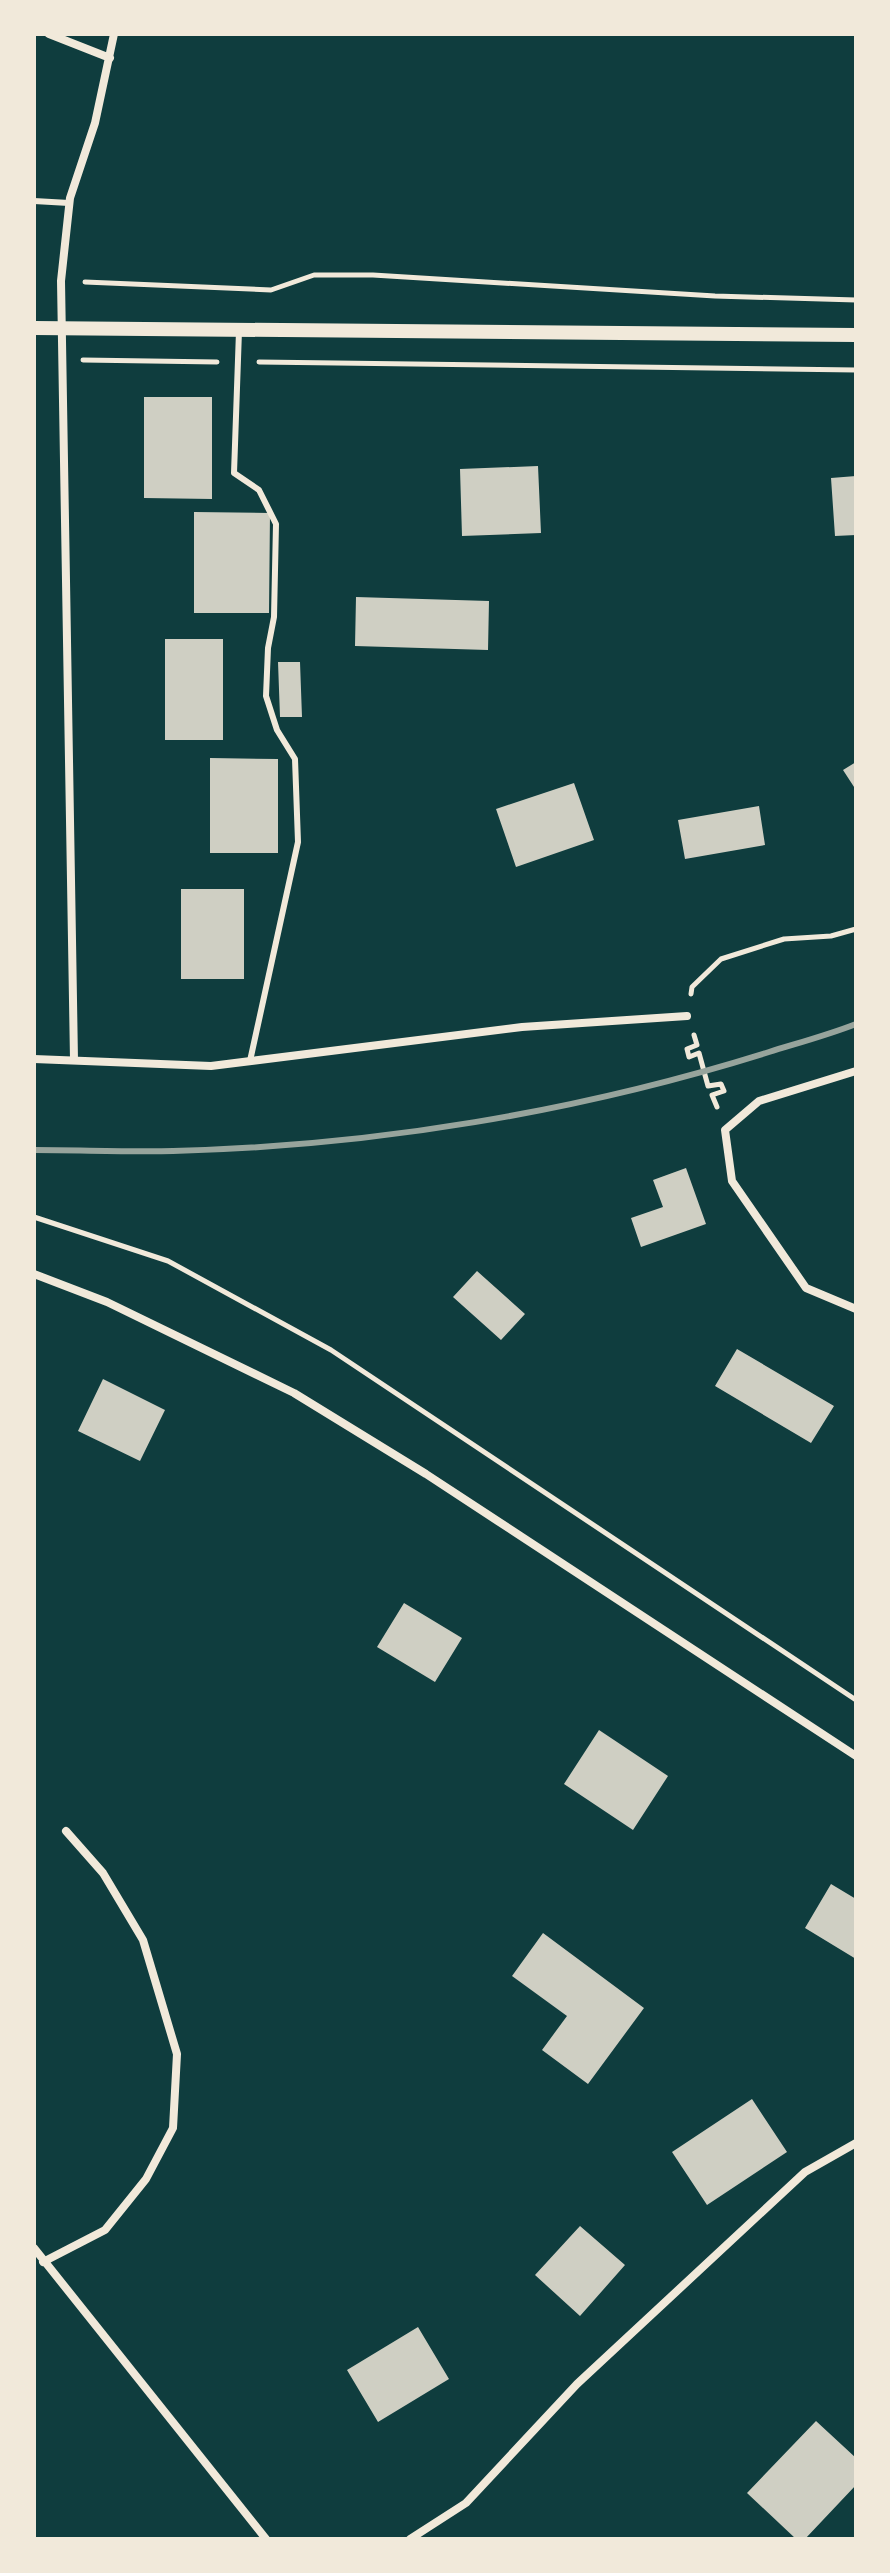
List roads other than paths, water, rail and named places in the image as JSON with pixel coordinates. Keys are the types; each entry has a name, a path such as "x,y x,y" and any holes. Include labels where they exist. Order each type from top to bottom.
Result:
{"street":[{"path":"49,34 110,58"},
{"path":"74,1060 61,281 69,203 95,123 114,34"},
{"path":"34,328 856,335"},
{"path":"34,1059 211,1066 522,1027 687,1016"},
{"path":"856,1071 759,1101 725,1130 732,1181 806,1288 856,1309"},
{"path":"34,1274 107,1302 294,1393 426,1474 856,1756"},
{"path":"43,2262 105,2230 146,2179 173,2128 177,2054 143,1940 103,1873 66,1831"},
{"path":"410,2539 466,2503 577,2384 805,2172 856,2143"},
{"path":"34,2248 266,2539"}],"lane":[{"path":"34,201 69,203"},
{"path":"239,330 234,473 259,490 276,524 274,617 268,648 266,696 277,730 295,759 298,842 250,1061"}],"railway":[{"path":"34,1150 248,1148 324,1142 475,1122 624,1092 856,1024"}]}
